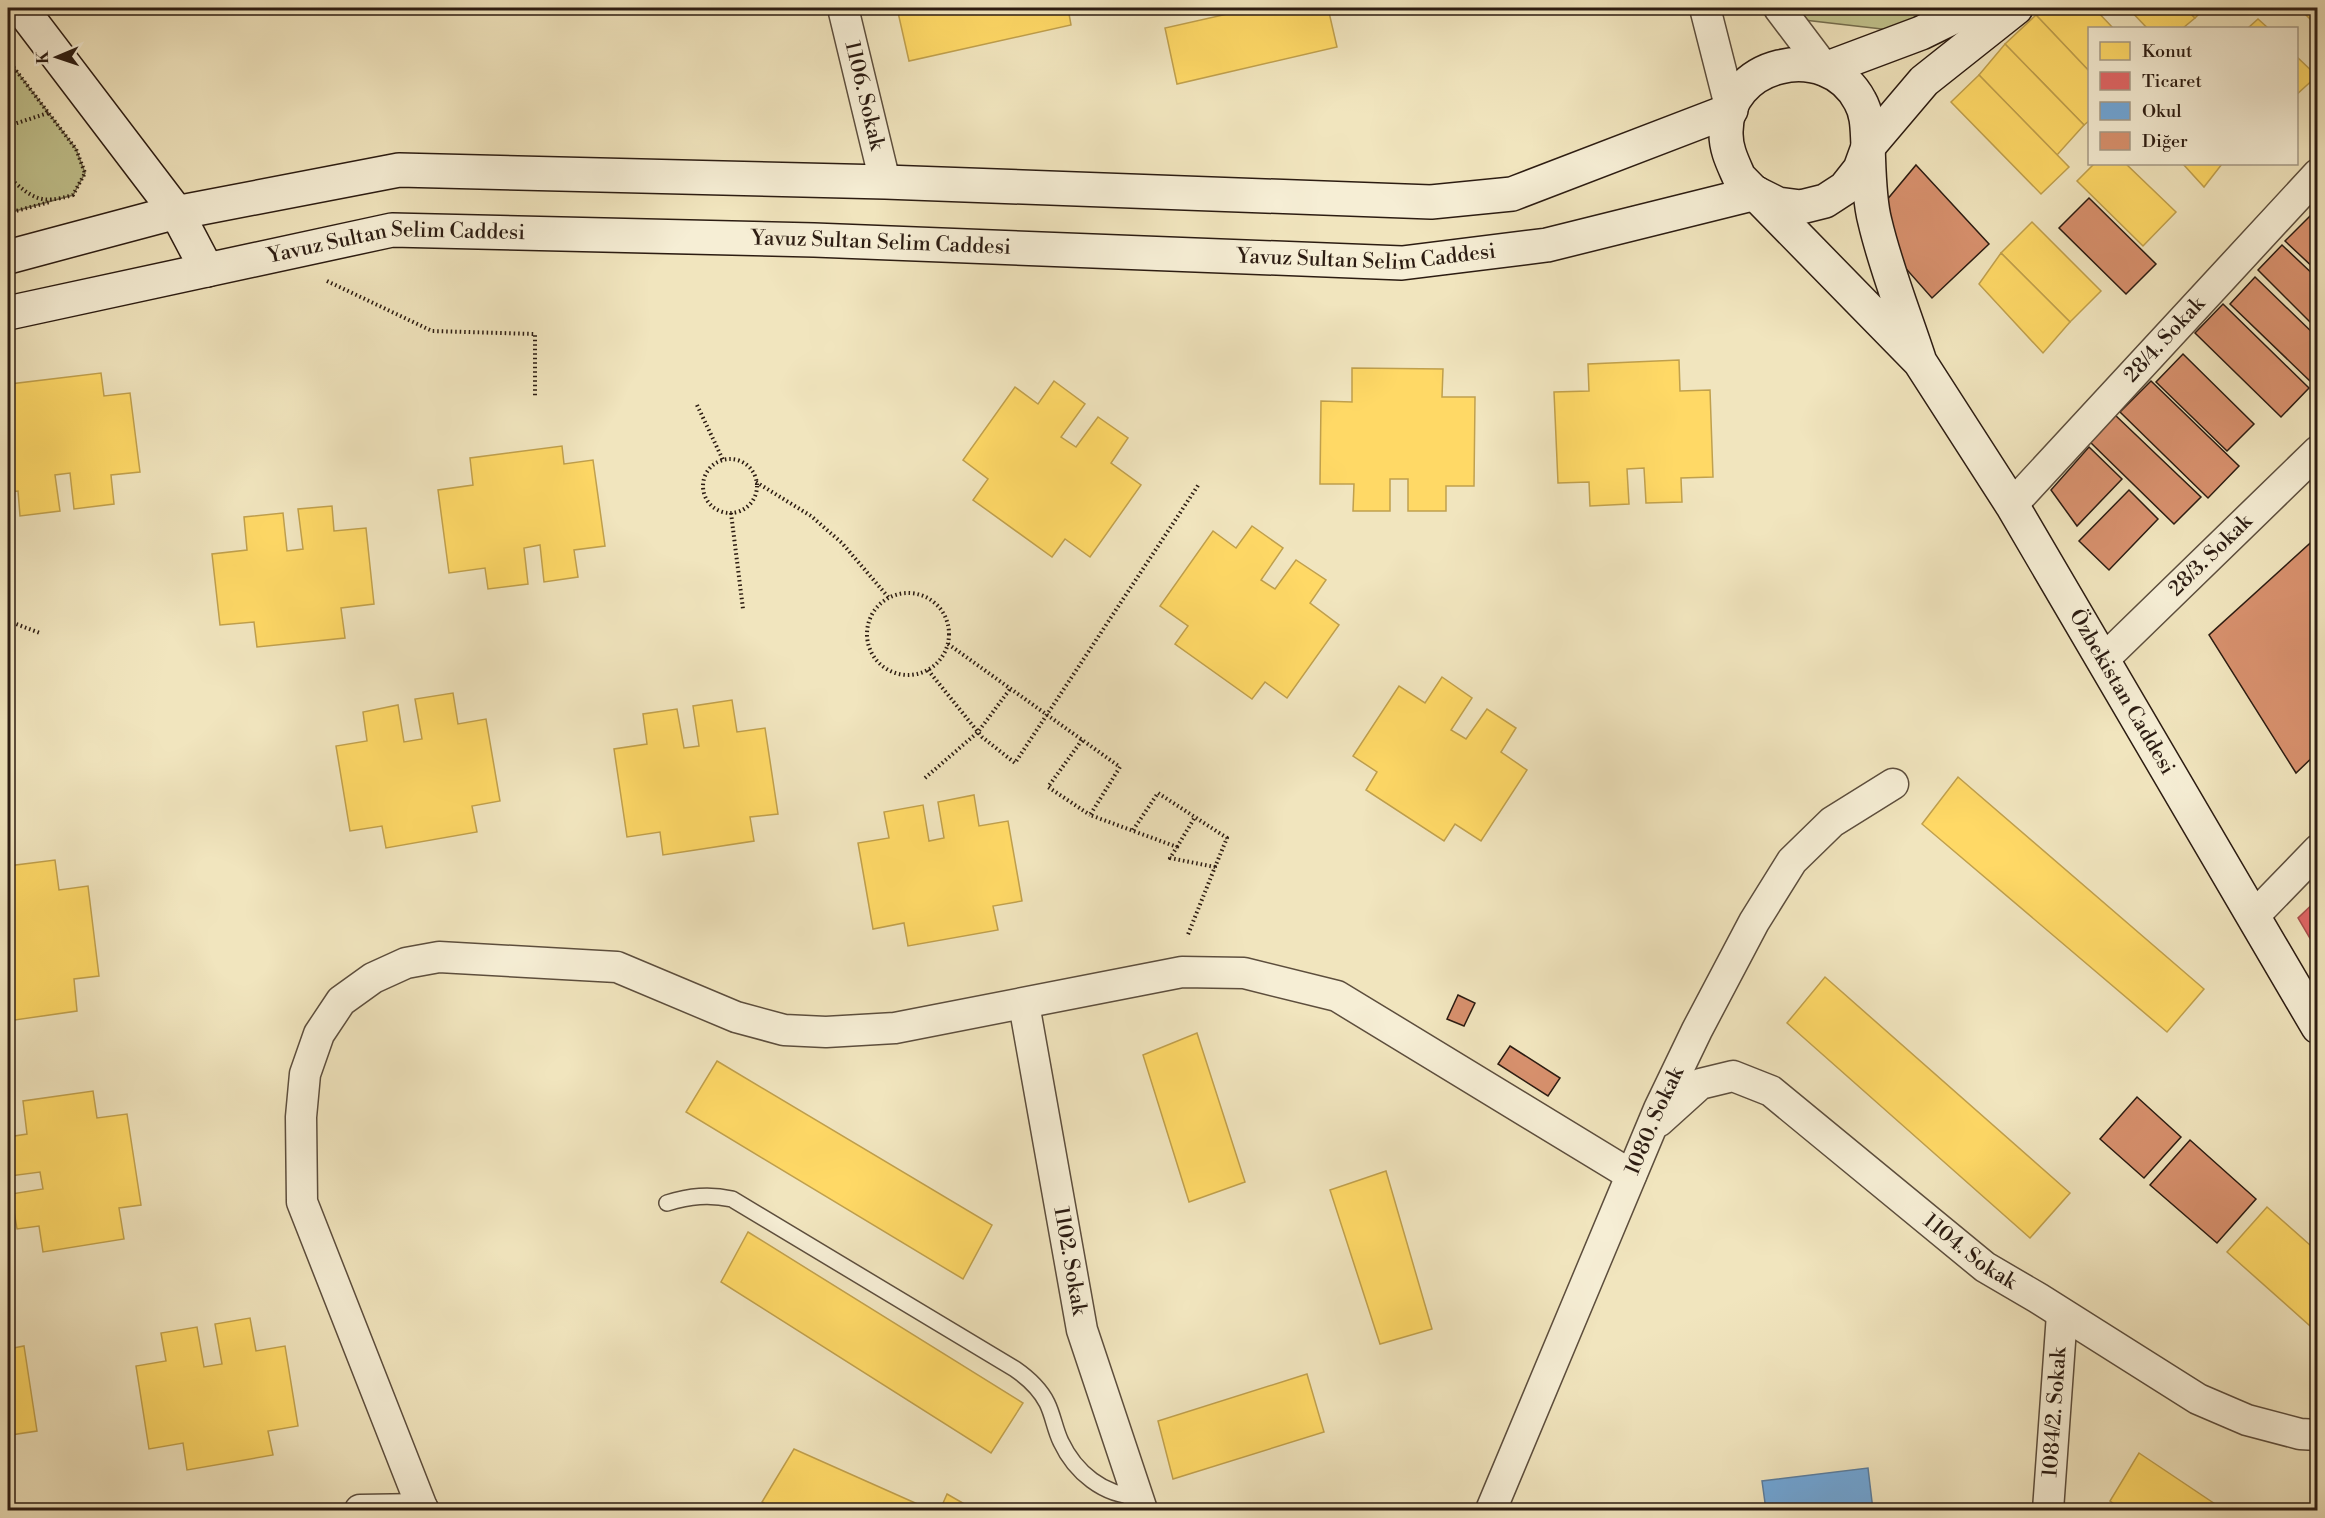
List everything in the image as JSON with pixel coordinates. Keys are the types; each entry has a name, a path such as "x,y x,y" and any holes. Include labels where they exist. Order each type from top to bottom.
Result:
{"street":[{"path":"21,8 177,213 207,270"},
{"name":"1106. Sokak","path":"843,8 885,182"},
{"path":"1705,8 1731,110"},
{"path":"1779,8 1825,69"},
{"path":"1825,69 1921,33 1972,8"},
{"path":"1756,193 1778,204 1802,207 1825,201 1845,188 1860,170 1868,147 1924,81 2016,8"},
{"path":"1803,63 1825,69 1845,82 1860,100 1868,123 1874,221 1920,362 1739,177 1729,156 1726,132 1731,110 1742,89 1759,74 1780,65 1803,63"},
{"path":"8,257 177,213 399,170 885,182 1431,202 1512,195 1731,110"},
{"name":"28/4. Sokak","path":"2012,506 2318,174"},
{"name":"Yavuz Sultan Selim Caddesi","path":"8,313 392,230 814,240 1402,263 1547,245 1756,193"},
{"name":"Özbekistan Caddesi","path":"1920,362 2012,506 2318,1028"},
{"name":"28/3. Sokak","path":"2103,660 2318,451"},
{"name":"1080. Sokak","path":"1501,1503 1650,1129 1707,1010 1754,922 1792,861 1832,822 1893,783"},
{"path":"2253,917 2318,850"},
{"path":"360,1510 423,1510 302,1202 300,1157 305,1074 319,1034 341,1001 373,978 406,963 439,957 617,967 736,1017 784,1030 826,1032 895,1028 1182,972 1244,973 1337,996 1631,1175"},
{"name":"1102. Sokak","path":"1024,1004 1082,1329 1140,1504"},
{"name":"1104. Sokak","path":"1650,1129 1700,1084 1733,1076 1771,1091 1984,1267 2198,1399 2247,1420 2300,1434 2318,1435"},
{"name":"1084/2. Sokak","path":"2048,1510 2062,1314"}],"lane":[{"path":"668,1203 688,1197 709,1195 732,1199 1015,1369 1034,1384 1046,1402 1060,1441 1079,1469 1102,1488 1127,1496 1140,1504"}],"path":[{"path":"8,60 76,148 85,174 73,195 8,213"},
{"path":"8,126 48,113"},
{"path":"8,177 33,198 54,201"},
{"path":"317,277 432,331 534,334 536,396"},
{"path":"698,405 723,460"},
{"path":"723,460 741,461 753,474 756,482 756,491 748,507 732,513 714,509 708,502 702,486 709,469 723,460"},
{"path":"756,482 811,516 826,529 842,543 889,598"},
{"path":"928,670 978,732 1015,763 1199,484"},
{"path":"732,513 743,609"},
{"path":"906,592 921,594 933,601 943,612 948,624 948,644 938,662 928,670 916,675 903,675 880,664 872,654 867,628 872,614 880,603 906,592"},
{"path":"8,621 40,633"},
{"path":"948,644 1120,767 1090,815"},
{"path":"924,778 978,732 1010,689"},
{"path":"1082,741 1048,787 1090,815 1177,847"},
{"path":"1133,830 1158,793 1227,838 1187,938"},
{"path":"1195,817 1170,858 1215,867"}],"green space":[{"path":"1795,8 1948,8 1899,31 1804,20"},
{"path":"8,60 76,149 85,173 73,195 8,213"}],"building: Konut":[{"path":"897,8 1068,8 1071,25 909,61"},
{"path":"1254,8 1328,8 1337,47 1177,84 1165,28"},
{"path":"2044,8 2094,8 2112,27 2088,27 2088,70 2036,15"},
{"path":"2128,8 2185,8 2195,18 2184,27 2146,27"},
{"path":"2185,8 2205,8 2195,18"},
{"path":"2299,8 2318,8 2318,27"},
{"path":"2036,15 2088,70 2088,122 2084,125 2005,44"},
{"path":"2258,19 2267,27 2249,27"},
{"path":"2005,44 2084,125 2057,155 1979,75"},
{"path":"2298,58 2317,76 2298,93"},
{"path":"1979,75 2069,167 2041,194 1951,102"},
{"path":"2093,165 2127,165 2176,212 2143,246 2077,181"},
{"path":"2184,165 2221,165 2204,187"},
{"path":"2032,222 2101,291 2070,322 2001,253"},
{"path":"2001,253 2070,322 2043,353 1979,284"},
{"path":"1679,360 1680,391 1710,390 1713,477 1681,478 1682,502 1646,503 1644,468 1627,469 1629,504 1590,506 1589,482 1558,483 1554,392 1589,391 1588,364"},
{"path":"1352,368 1443,369 1442,397 1475,397 1474,486 1446,486 1446,511 1408,511 1408,479 1390,479 1390,511 1353,511 1354,484 1320,484 1321,401 1352,402"},
{"path":"101,373 104,396 130,393 140,472 111,475 114,504 74,509 70,473 55,475 60,511 20,516 18,491 8,492 8,412 14,411 10,384"},
{"path":"1054,381 1085,404 1061,437 1076,447 1098,417 1128,438 1111,463 1141,485 1090,557 1065,539 1052,557 973,500 988,479 963,460 1015,387 1038,404"},
{"path":"562,446 564,464 593,460 605,546 574,550 578,577 544,582 540,545 524,548 528,584 488,589 485,568 449,573 438,490 473,485 470,458"},
{"path":"332,506 334,531 366,528 374,604 341,608 345,638 257,647 254,622 220,625 212,554 247,550 244,517 283,513 287,551 303,549 298,509"},
{"path":"1252,526 1283,548 1261,580 1275,589 1296,560 1326,580 1310,603 1339,625 1287,698 1265,682 1252,699 1175,644 1188,626 1160,606 1213,531 1236,548"},
{"path":"1442,677 1472,698 1451,730 1466,739 1487,709 1516,728 1501,752 1527,770 1481,841 1455,824 1444,841 1366,790 1377,772 1353,756 1399,686 1425,703"},
{"path":"453,693 458,724 486,719 500,801 472,806 477,832 386,848 382,826 350,831 336,746 367,741 363,712 398,705 404,742 422,739 415,699"},
{"path":"732,700 737,732 765,728 778,814 750,817 754,841 663,855 660,832 627,837 614,749 647,744 643,714 677,709 684,748 699,746 693,706"},
{"path":"1958,777 2204,989 2167,1032 1922,824"},
{"path":"974,795 979,826 1008,821 1022,901 993,906 998,930 908,946 904,923 873,929 858,843 889,838 884,812 923,805 929,841 944,838 938,802"},
{"path":"55,860 59,890 88,886 99,976 74,979 77,1011 8,1021 8,866"},
{"path":"1825,977 2070,1193 2030,1238 1787,1023"},
{"path":"1197,1033 1245,1182 1189,1202 1143,1055"},
{"path":"717,1061 992,1225 963,1279 686,1112"},
{"path":"93,1091 97,1118 127,1114 141,1205 119,1208 124,1239 43,1252 39,1226 17,1229 11,1194 43,1189 40,1172 10,1176 8,1137 27,1134 23,1101"},
{"path":"1386,1171 1432,1329 1380,1344 1330,1190"},
{"path":"2267,1207 2318,1252 2318,1333 2227,1252"},
{"path":"748,1232 1023,1403 991,1453 721,1282"},
{"path":"250,1318 256,1351 285,1346 298,1426 268,1431 273,1455 187,1470 183,1443 149,1449 136,1366 166,1361 161,1333 197,1327 204,1367 222,1364 215,1324"},
{"path":"24,1346 37,1431 11,1435 14,1458 8,1459 8,1349"},
{"path":"1307,1374 1324,1432 1173,1479 1158,1421"},
{"path":"794,1449 931,1510 776,1510 762,1502"},
{"path":"2139,1453 2224,1510 2123,1510 2110,1501"},
{"path":"947,1494 975,1510 940,1510"}],"building: Ticaret":[{"path":"2318,899 2318,952 2298,918"}],"building: Okul":[{"path":"1868,1468 1873,1510 1766,1510 1762,1481"}],"building: Diğer":[{"path":"1916,165 1989,244 1932,298 1893,254 1881,207"},
{"path":"2089,198 2156,264 2126,294 2059,228"},
{"path":"2318,208 2318,272 2285,241"},
{"path":"2282,245 2318,279 2318,330 2258,270"},
{"path":"2255,277 2318,338 2318,377 2312,383 2230,304"},
{"path":"2223,304 2309,388 2281,417 2195,333"},
{"path":"2183,354 2254,424 2227,451 2156,382"},
{"path":"2151,381 2239,466 2208,498 2120,412"},
{"path":"2114,414 2201,497 2174,524 2088,440"},
{"path":"2089,447 2122,479 2077,526 2051,490"},
{"path":"2129,490 2158,519 2109,570 2079,541"},
{"path":"2318,536 2318,752 2296,773 2209,635"},
{"path":"1458,995 1475,1003 1464,1026 1447,1019"},
{"path":"1510,1046 1560,1078 1548,1096 1498,1064"},
{"path":"2137,1097 2181,1137 2144,1178 2100,1139"},
{"path":"2190,1140 2256,1199 2217,1243 2150,1185"}]}
